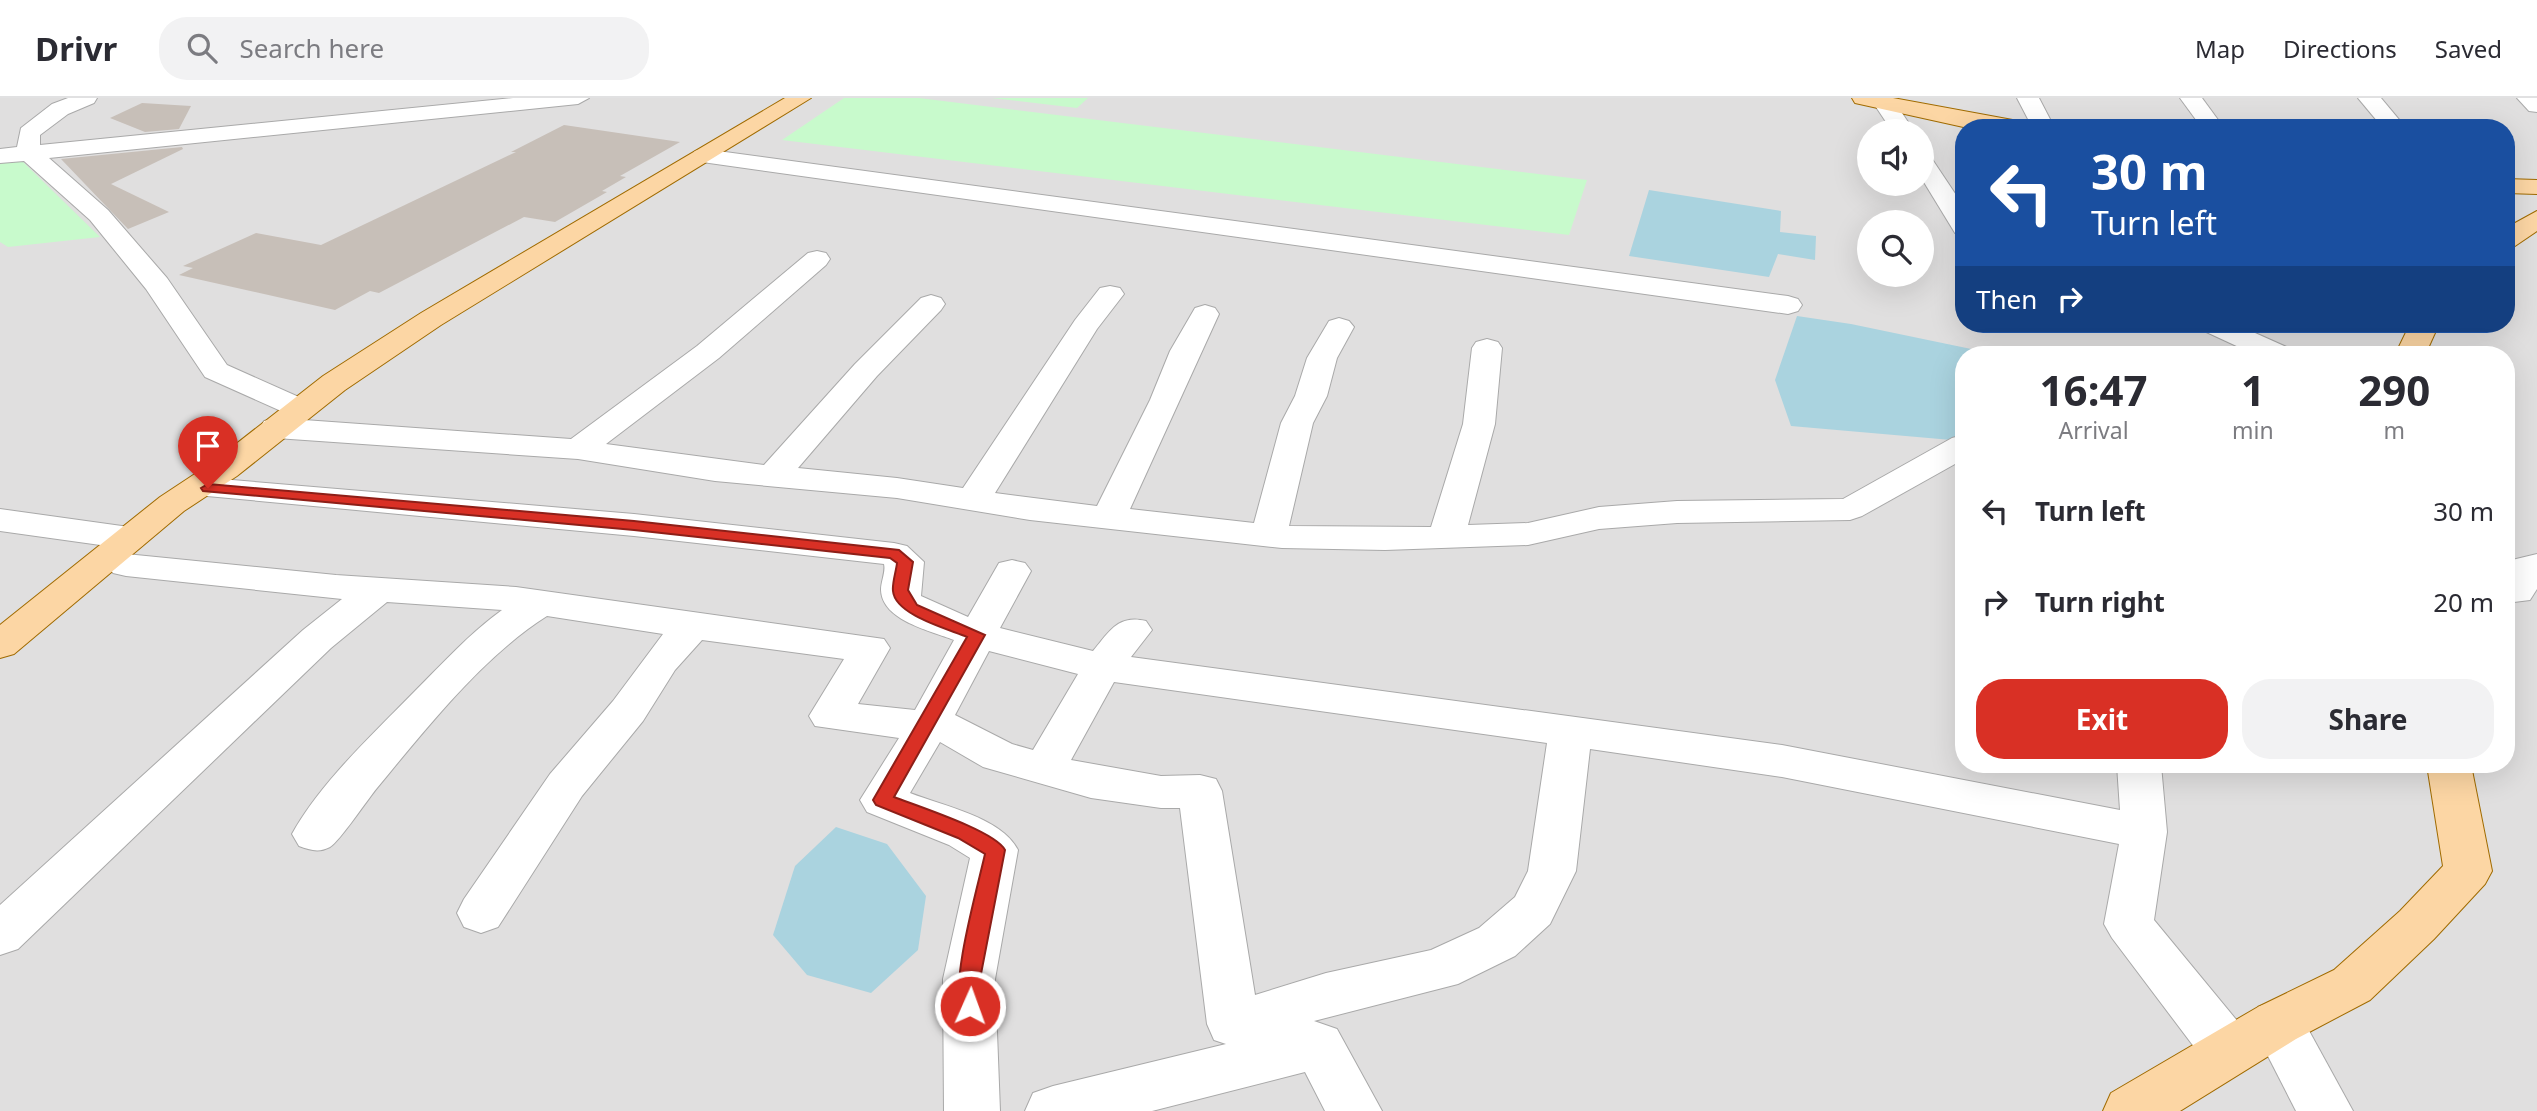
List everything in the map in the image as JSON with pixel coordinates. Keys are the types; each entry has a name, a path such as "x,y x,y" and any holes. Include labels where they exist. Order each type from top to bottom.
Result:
{"main road":[{"path":"0,670 128,552 287,419 431,320 664,182 694,172 710,157 800,98"},
{"path":"710,157 816,98"},
{"path":"1863,98 1972,119"},
{"path":"2515,186 2537,187"},
{"path":"2515,234 2537,219"},
{"path":"0,645 128,552"},
{"path":"2131,1111 2277,1023 2352,985 2417,925 2468,871 2450,773"}],"street":[{"path":"86,98 60,109 29,133 29,153 99,215 157,285 216,371 287,419 578,449 772,477 897,488 972,501 1270,536 1446,538 1528,534 1600,518 1677,512 1850,509 1955,450"},
{"path":"0,156 578,98"},
{"path":"2028,98 2039,119"},
{"path":"2191,98 2206,119"},
{"path":"2369,98 2387,119"},
{"path":"2528,98 2537,106"},
{"path":"1884,102 1895,119"},
{"path":"710,157 1788,304"},
{"path":"1934,180 1955,214"},
{"path":"578,449 708,352 817,259"},
{"path":"972,501 1073,344 1110,294"},
{"path":"772,477 866,370 932,304"},
{"path":"1109,517 1166,400 1185,351 1205,314"},
{"path":"1270,536 1275,504 1297,423 1311,396 1322,358 1339,327"},
{"path":"2232,333 2260,346"},
{"path":"1446,538 1479,424 1487,348"},
{"path":"217,479 894,554 905,562 900,590 903,600 911,608 977,635 1102,667 1570,734 1782,761 2144,832"},
{"path":"0,520 128,552 379,589 461,593 870,648 830,716 950,728 998,756 1091,782 1161,792 1200,791 1234,1024"},
{"path":"2515,593 2525,568 2537,565"},
{"path":"972,1111 969,979 995,850 965,833 883,800 928,725 1012,571"},
{"path":"0,935 307,648 379,589"},
{"path":"315,834 365,770 445,685 509,621 540,603"},
{"path":"481,913 566,785 628,711 661,661 692,626"},
{"path":"1044,769 1102,667 1132,630"},
{"path":"1234,1024 1326,995 1440,969 1497,942 1533,910 1552,872 1570,734"},
{"path":"2140,773 2144,832 2129,924 2229,1051"},
{"path":"2277,1023 2325,1111"},
{"path":"1234,1024 1318,1045 1354,1111"},
{"path":"1053,1111 1318,1045"}],"shaded area":[{"path":"0,98 2537,98 2537,1111 0,1111"}],"green space":[{"path":"844,98 919,98 1587,180 1569,235 782,140"},
{"path":"992,98 1088,98 1077,108"},
{"path":"19,158 100,237 8,247 0,242 0,161"}],"water":[{"path":"1649,190 1781,211 1780,232 1816,236 1815,260 1778,254 1769,277 1629,256"},
{"path":"1797,316 1851,324 1957,346 1955,440 1791,426 1775,380"},
{"path":"836,827 887,844 926,896 918,950 871,993 807,975 773,935 795,866"}],"building":[{"path":"142,103 191,106 179,129 145,132 110,118"},
{"path":"564,125 680,142 620,176 626,177 602,191 607,192 555,222 524,217 379,293 370,291 335,310 179,275 193,268 183,266 256,233 321,245 516,152 511,152"},
{"path":"183,149 111,184 169,212 128,229 61,159"}],"route":[{"path":"208,488 634,525 894,554 905,562 900,590 903,600 911,608 977,635 883,800 965,833 995,850 969,979 970,1006"}]}
